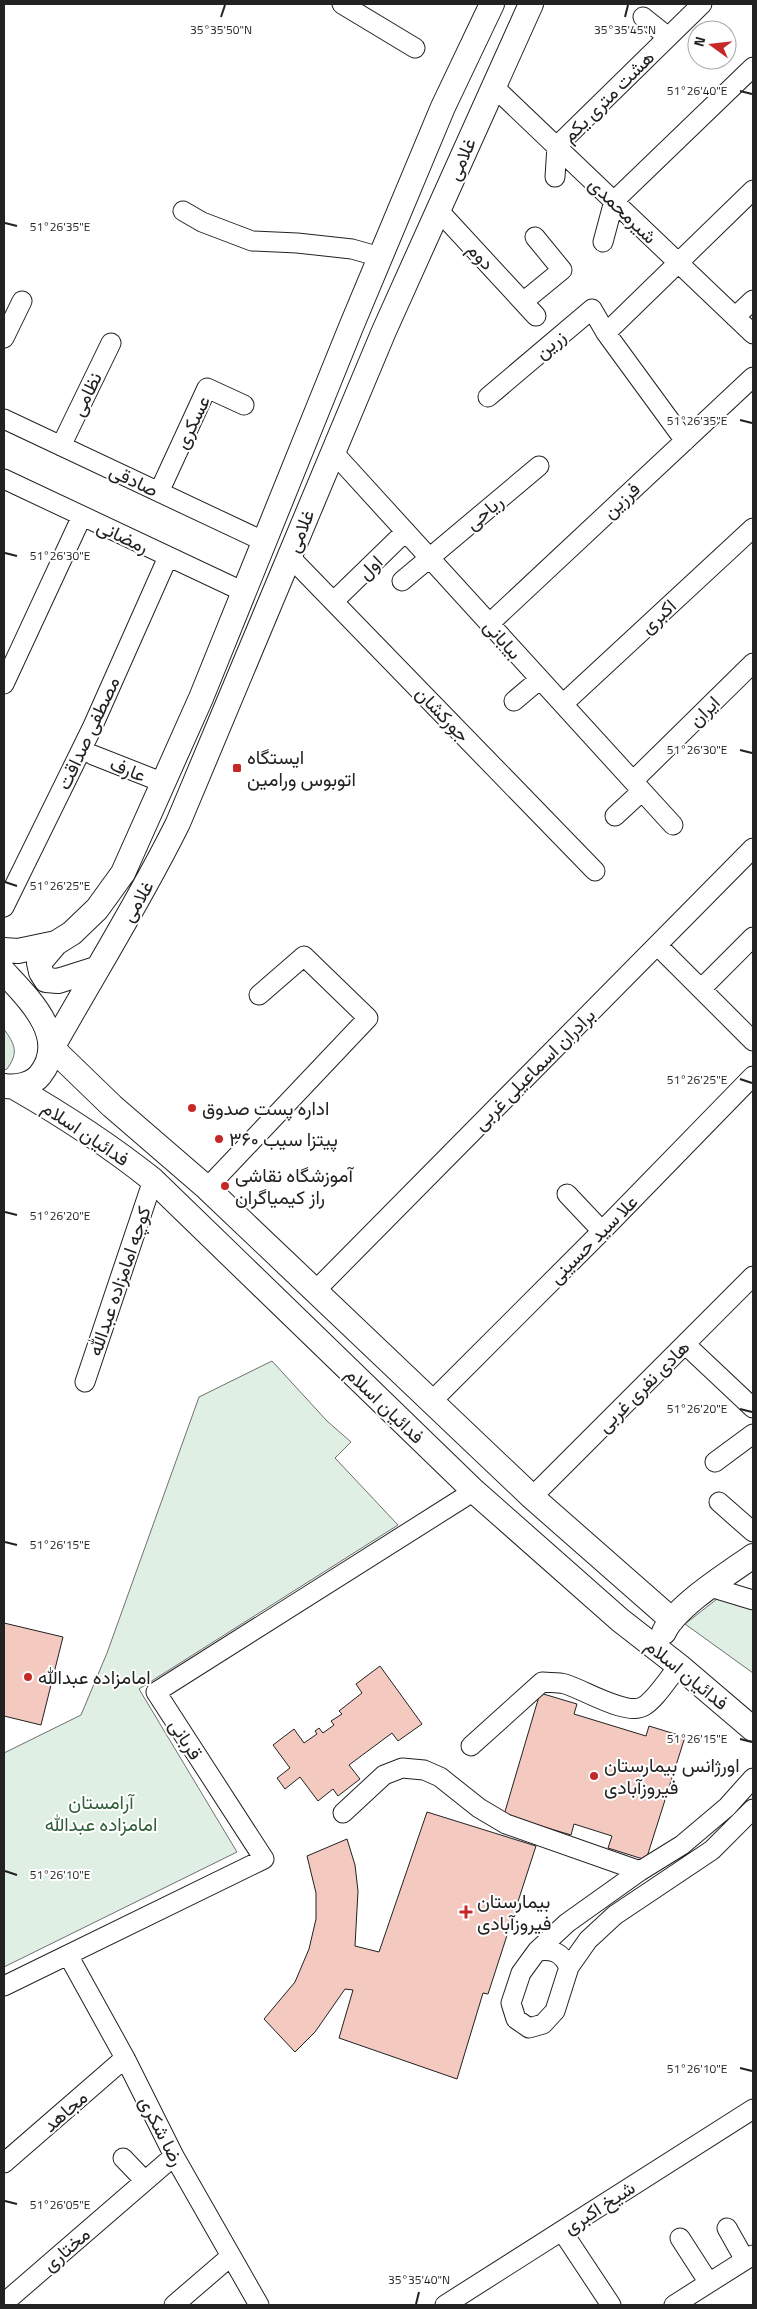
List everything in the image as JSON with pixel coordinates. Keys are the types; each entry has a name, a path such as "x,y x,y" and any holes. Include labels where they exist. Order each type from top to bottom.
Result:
{"main road":[{"name":"غلامی","path":"4,950 18,951 56,943 72,933 97,909 123,873 164,783 244,592 263,541 443,107 490,4"},
{"name":"غلامی","path":"9,1087 36,1080 46,1067 52,1048 96,968 149,881 178,822 333,452 530,4"},
{"path":"56,943 39,963 41,972 46,980 58,981 96,968"},
{"path":"4,972 30,1001 43,1020 47,1027 52,1048"},
{"name":"فدائیان اسلام","path":"52,1048 100,1096 206,1188 316,1290 532,1497 672,1620"},
{"name":"فدائیان اسلام","path":"9,1087 57,1112 116,1151 153,1180 474,1491 620,1620 753,1729"},
{"path":"671,1660 664,1633 672,1620 710,1587 753,1556"},
{"path":"620,1620 631,1619 638,1613 641,1606 640,1592"}],"street":[{"path":"342,4 415,48"},
{"name":"هشت متری یکم","path":"557,146 702,4"},
{"path":"643,17 668,37"},
{"path":"603,242 614,201 753,67"},
{"name":"شیرمحمدی","path":"493,86 753,334"},
{"path":"554,177 557,146"},
{"path":"606,333 753,190"},
{"name":"دوم","path":"438,210 530,309 562,270 534,237"},
{"path":"183,211 202,222 252,241 352,248 380,257"},
{"path":"735,317 753,300"},
{"path":"4,338 22,301"},
{"name":"زرین","path":"488,397 592,309 606,333 685,441"},
{"name":"نظامی","path":"61,446 111,343"},
{"name":"فرزین","path":"489,624 753,377"},
{"name":"عسکری","path":"159,492 207,388 244,404"},
{"name":"صادقی","path":"6,426 61,446 263,541"},
{"name":"بیابانی","path":"333,452 673,825"},
{"name":"ریاحی","path":"429,558 539,466"},
{"name":"رمضانی","path":"4,479 244,592"},
{"path":"4,684 82,516"},
{"name":"اکبری","path":"563,704 753,528"},
{"name":"اول","path":"334,601 405,532"},
{"name":"مصطفی صداقت","path":"4,907 92,728 168,557"},
{"name":"جورکشان","path":"290,557 595,871"},
{"path":"402,581 429,558"},
{"name":"ایران","path":"638,786 753,663"},
{"path":"514,701 540,679"},
{"name":"عارف","path":"93,754 164,783"},
{"path":"615,816 638,786"},
{"name":"برادران اسماعیلی غربی","path":"316,1290 753,848"},
{"path":"702,988 753,937"},
{"path":"657,945 753,1041"},
{"path":"206,1188 368,1018 304,956 259,995"},
{"name":"علا سید حسینی","path":"432,1401 753,1076"},
{"name":"کوچه امامزاده عبدالله","path":"85,1382 153,1180"},
{"path":"567,1194 602,1231"},
{"name":"هادی نفری غربی","path":"532,1497 753,1276"},
{"path":"685,1344 752,1403"},
{"path":"715,1462 753,1434"},
{"name":"قربانی","path":"4,1986 264,1859 156,1692 474,1491"},
{"path":"719,1502 753,1532"},
{"path":"710,1587 753,1600"},
{"path":"471,1746 542,1682 564,1683 626,1708 642,1708 653,1700 662,1685 671,1660"},
{"path":"343,1813 384,1775 402,1768 424,1770 440,1777 479,1808 506,1824 640,1871"},
{"path":"753,1778 727,1807 682,1844 640,1871 567,1923 537,1951 521,1973 511,2003 516,2019 529,2028 543,2024 555,2011 569,1967 588,1940 615,1915 712,1850 753,1808"},
{"path":"537,1951 551,1949 563,1956 569,1967"},
{"name":"رضا شکری","path":"68,1955 126,2058 174,2156 259,2305"},
{"name":"مجاهد","path":"4,2163 126,2058"},
{"name":"شیخ اکبری","path":"445,2305 753,2109"},
{"name":"مختاری","path":"4,2302 174,2156"},
{"path":"123,2158 145,2181"},
{"path":"674,2305 749,2258 727,2228"},
{"path":"562,2230 611,2305"},
{"path":"680,2238 709,2283"},
{"path":"174,2305 231,2256"}],"green space":[{"path":"4,1029 13,1044 14,1053 11,1063 4,1070"},
{"name":"آرامستان امامزاده عبدالله","path":"272,1361 327,1421 351,1442 335,1458 398,1525 139,1689 237,1852 4,1967 4,1753 81,1715 107,1653 199,1397"},
{"path":"722,1595 753,1605 753,1673 685,1624"}],"building":[{"name":"امامزاده عبدالله","path":"4,1623 63,1637 41,1725 4,1716"},
{"path":"380,1666 422,1724 398,1741 392,1733 349,1765 360,1779 338,1796 333,1789 318,1801 300,1777 285,1789 277,1778 290,1768 273,1745 294,1729 304,1743 317,1734 315,1731 319,1728 323,1733 334,1725 331,1721 342,1714 339,1711 362,1693 356,1684"},
{"name":"اورژانس بیمارستان فیروزآبادی","path":"540,1693 577,1704 574,1714 646,1736 649,1726 685,1737 646,1860 608,1848 612,1836 574,1824 571,1835 504,1815"},
{"path":"427,1812 536,1846 488,1994 483,1993 457,2079 339,2038 353,1990 345,1989 315,2032 295,2052 264,2019 295,1982 309,1949 316,1919 316,1893 307,1856 347,1839 355,1865 358,1891 355,1946 379,1952"}],"place":[{"name":"ایستگاه اتوبوس ورامین","path":"237,768"},
{"name":"اداره پست صدوق","path":"192,1108"},
{"name":"پیتزا سیب ۳۶۰","path":"219,1139"},
{"name":"آموزشگاه نقاشی راز کیمیاگران","path":"225,1186"},
{"name":"امامزاده عبدالله","path":"28,1677"},
{"name":"اورژانس بیمارستان فیروزآبادی","path":"594,1776"},
{"name":"بیمارستان فیروزآبادی","path":"466,1912"}]}
